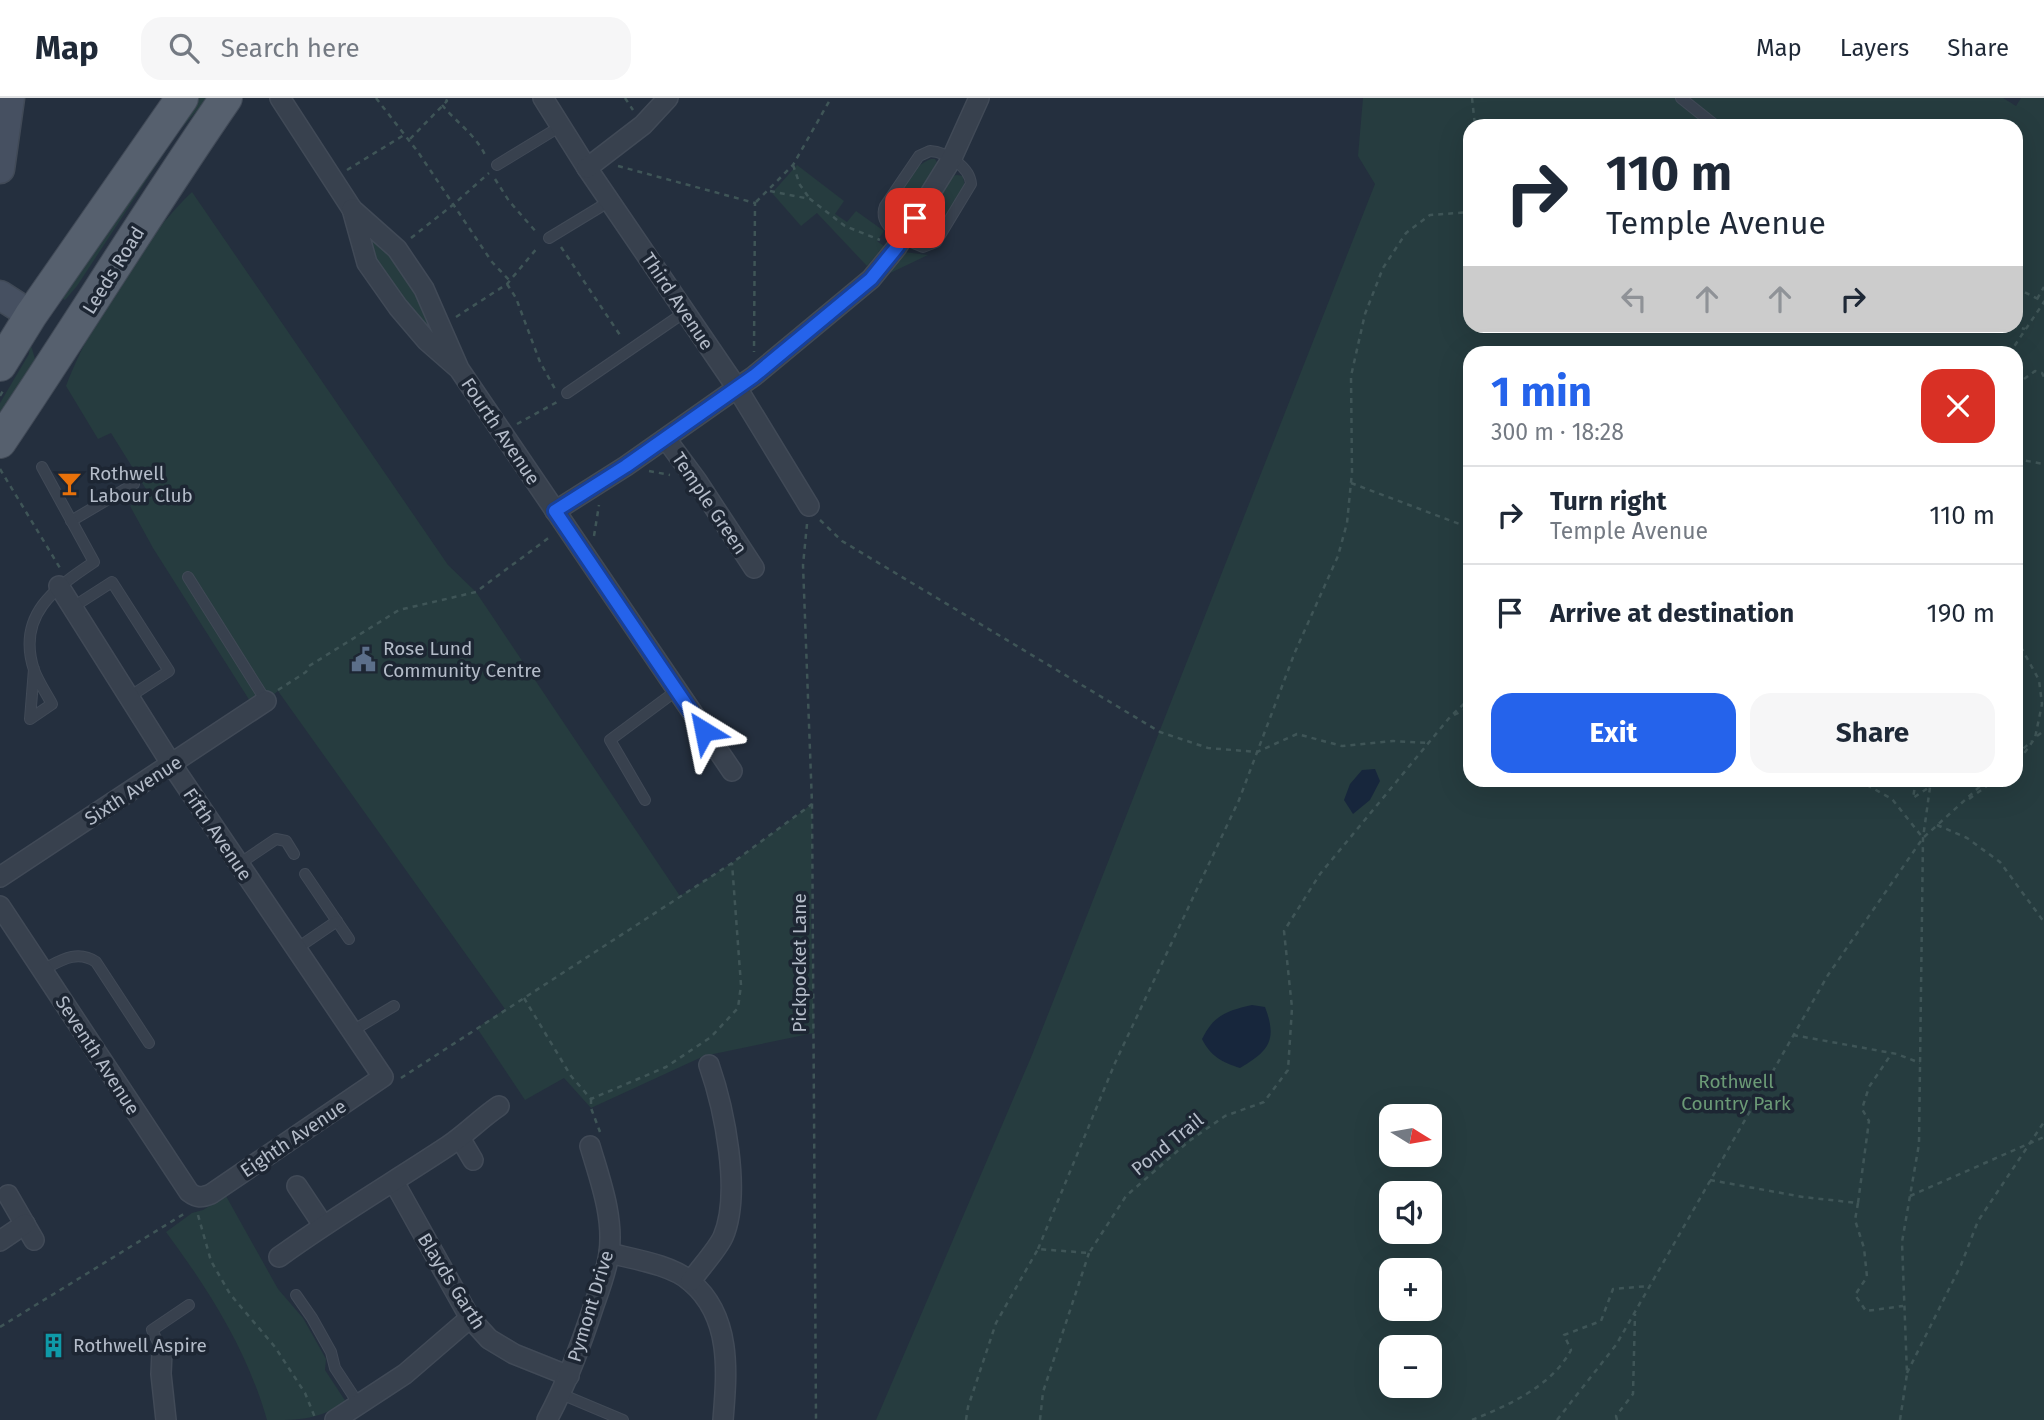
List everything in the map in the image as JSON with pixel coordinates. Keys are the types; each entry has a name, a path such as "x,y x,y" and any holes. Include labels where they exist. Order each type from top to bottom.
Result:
{"main road":[{"name":"Leeds Road","path":"0,365 182,98"},
{"name":"Leeds Road","path":"0,442 226,98"},
{"path":"31,316 48,322 66,319 91,305"},
{"path":"31,316 48,350 48,372"}],"street":[{"path":"0,169 10,98"},
{"name":"Fourth Avenue","path":"280,98 352,209 397,249 424,289 459,369 732,771"},
{"name":"Third Avenue","path":"543,98 561,127 593,164 610,201 737,388 809,506"},
{"path":"593,164 643,125 668,98"},
{"path":"560,518 602,481 754,376 871,279 900,242 951,160 979,98"},
{"name":"Fourth Avenue","path":"352,209 368,263 398,307 427,341 459,369"},
{"path":"0,295 31,316"},
{"name":"Temple Green","path":"666,439 754,568"},
{"name":"Fifth Avenue","path":"64,582 73,607 172,765 383,1077"},
{"name":"Sixth Avenue","path":"0,877 266,701"},
{"name":"Seventh Avenue","path":"0,906 189,1192 199,1197"},
{"path":"691,1281 723,1237 730,1204 727,1138 709,1065"},
{"name":"Eighth Avenue","path":"199,1197 383,1077"},
{"path":"717,1089 737,1082"},
{"path":"279,1257 323,1225 460,1138 479,1119 499,1106"},
{"path":"460,1138 473,1160"},
{"name":"Pymont Drive","path":"547,1420 565,1385 584,1337 609,1253 609,1228 603,1192 590,1146"},
{"name":"Blayds Garth","path":"394,1182 470,1318 489,1339 565,1385"},
{"path":"297,1186 323,1225"},
{"path":"0,1241 30,1232 8,1195"},
{"path":"609,1253 663,1268 691,1281 709,1303 720,1326 725,1351 723,1420"},
{"path":"335,1420 405,1374 470,1318"},
{"path":"162,1351 160,1374 166,1420"}],"lane":[{"path":"1681,98 1707,119"},
{"path":"494,168 561,127"},
{"path":"936,151 970,174 970,189 932,245 923,247 900,242 884,220 885,206 919,156 936,151"},
{"path":"552,237 610,201"},
{"path":"564,396 685,312"},
{"path":"34,669 30,643 35,615 47,598 64,582 94,562 42,467"},
{"path":"71,521 134,484"},
{"path":"188,578 266,701"},
{"path":"73,607 112,582 169,671 129,697"},
{"path":"645,800 610,740 676,691"},
{"path":"239,863 276,839 286,841 294,854"},
{"path":"305,874 349,939"},
{"path":"296,949 337,921"},
{"path":"42,970 76,955 83,955 96,962 149,1043"},
{"path":"352,1031 394,1006"},
{"path":"296,1295 331,1352 335,1368 360,1406"},
{"path":"162,1351 152,1330 189,1305"},
{"path":"565,1385 623,1420"}],"path":[{"path":"376,98 509,283 540,362 564,396 501,431"},
{"path":"408,140 447,100 445,98"},
{"path":"755,203 770,191 793,165 831,98"},
{"path":"1472,98 1474,119"},
{"path":"442,105 481,145 494,168 497,186 544,240 509,283 442,326"},
{"path":"332,179 404,135"},
{"path":"593,164 755,203"},
{"path":"793,165 800,185 810,199 845,226 900,242"},
{"path":"397,249 494,168"},
{"path":"770,191 810,199"},
{"path":"754,376 755,203"},
{"path":"966,1420 996,1323 1038,1249 1115,1063 1239,800 1295,652 1338,556 1347,523 1351,483 1351,376 1365,314 1383,268 1406,233 1430,215 1463,213"},
{"path":"552,237 630,350"},
{"path":"2037,299 2044,287"},
{"path":"2023,292 2044,302 2023,332"},
{"path":"2023,380 2035,371 2042,373 2044,377"},
{"path":"2023,460 2044,464"},
{"path":"626,466 697,481"},
{"path":"0,469 64,582"},
{"path":"590,561 602,481"},
{"path":"1351,483 1463,525"},
{"path":"809,506 842,541 1160,732 1208,748 1257,752 1297,734 1342,746 1393,741 1428,743"},
{"name":"Pickpocket Lane","path":"809,506 803,565 812,804 817,1420"},
{"path":"266,701 306,672 309,666 399,610 476,592 560,518"},
{"path":"2023,651 2039,680 2042,704 2035,738 2023,755"},
{"name":"Pond Trail","path":"1040,1420 1043,1392 1089,1254 1126,1196 1189,1141 1225,1116 1264,1102 1287,1070 1292,1008 1284,931 1320,874 1463,705"},
{"path":"1450,717 1463,710"},
{"path":"2023,749 2044,731"},
{"path":"1871,787 1892,799 1923,838"},
{"path":"1915,787 1913,798 1930,787"},
{"path":"1899,1420 1907,1374 1902,1242 1919,1144 1923,838 1930,787"},
{"path":"1557,1420 1616,1345 1828,975 1923,838 1979,787"},
{"path":"1959,806 1985,787"},
{"path":"383,1077 399,1079 732,863 812,804"},
{"path":"1937,825 1967,838 2000,862 2044,922"},
{"path":"590,1098 666,1067 711,1037 738,1008 741,985 732,863"},
{"path":"524,998 571,1076 590,1098 601,1134 590,1146"},
{"path":"1793,1035 1892,1054 1920,1063"},
{"path":"1892,1054 1869,1087 1862,1109 1869,1121 1855,1220 1864,1248 1867,1277 1855,1295 1866,1311 1905,1306"},
{"path":"1907,1374 1961,1265 1978,1222 2044,1122"},
{"path":"1910,1196 2044,1137"},
{"path":"1710,1180 1803,1197 1858,1203"},
{"path":"0,1326 164,1227 189,1210 199,1197"},
{"path":"199,1197 198,1216 211,1261 230,1294 275,1347 305,1393 316,1420"},
{"path":"1038,1249 1089,1254"},
{"path":"1472,1420 1537,1387 1563,1365 1571,1350 1564,1335 1601,1321 1613,1289 1649,1286"},
{"path":"1617,1420 1616,1416 1633,1394 1636,1310"}],"green space":[{"path":"196,98 208,98 178,132 77,286 65,300 57,295"},
{"name":"Rothwell Country Park","path":"1363,98 2003,98 2016,106 2021,98 2044,98 2044,1420 876,1420 1032,1055 1375,184 1358,156"},
{"path":"935,159 938,164 901,224 895,223 890,216 899,191 917,168"},
{"path":"797,165 844,201 835,214 847,222 856,211 884,231 877,241 884,246 867,266 817,213 801,226 772,193"},
{"path":"952,176 963,176 965,188 940,229 926,238 921,237 920,227"},
{"path":"192,192 448,565 476,592 680,896 732,863 812,804 814,1033 704,1056 591,1108 564,1078 525,1100 477,1028 505,1009 278,691 255,709 153,548 130,506 149,494 111,433 98,439 66,386 89,335 120,283 155,233"},
{"path":"365,233 393,255 407,274 435,331 432,335 372,259"},
{"path":"904,252 928,255 886,275"},
{"path":"30,342 35,359 33,373 0,422 0,403 29,354"},
{"path":"226,1196 278,1289 303,1318 326,1359 325,1370 346,1402 308,1418 267,1420 238,1345 197,1276 166,1232 192,1213 203,1210"}],"water":[{"path":"1375,769 1380,781 1370,800 1353,814 1344,800 1350,784 1362,770"},
{"path":"1252,1005 1265,1007 1271,1028 1270,1037 1264,1050 1240,1068 1218,1058 1202,1039 1216,1019 1235,1009"}],"place":[{"name":"Rothwell Labour Club","path":"69,484"},
{"name":"Rose Lund Community Centre","path":"363,659"},
{"name":"Rothwell Aspire","path":"53,1345"}],"route":[{"path":"704,731 555,511 666,439 754,376 871,279 897,247 915,218"}]}
